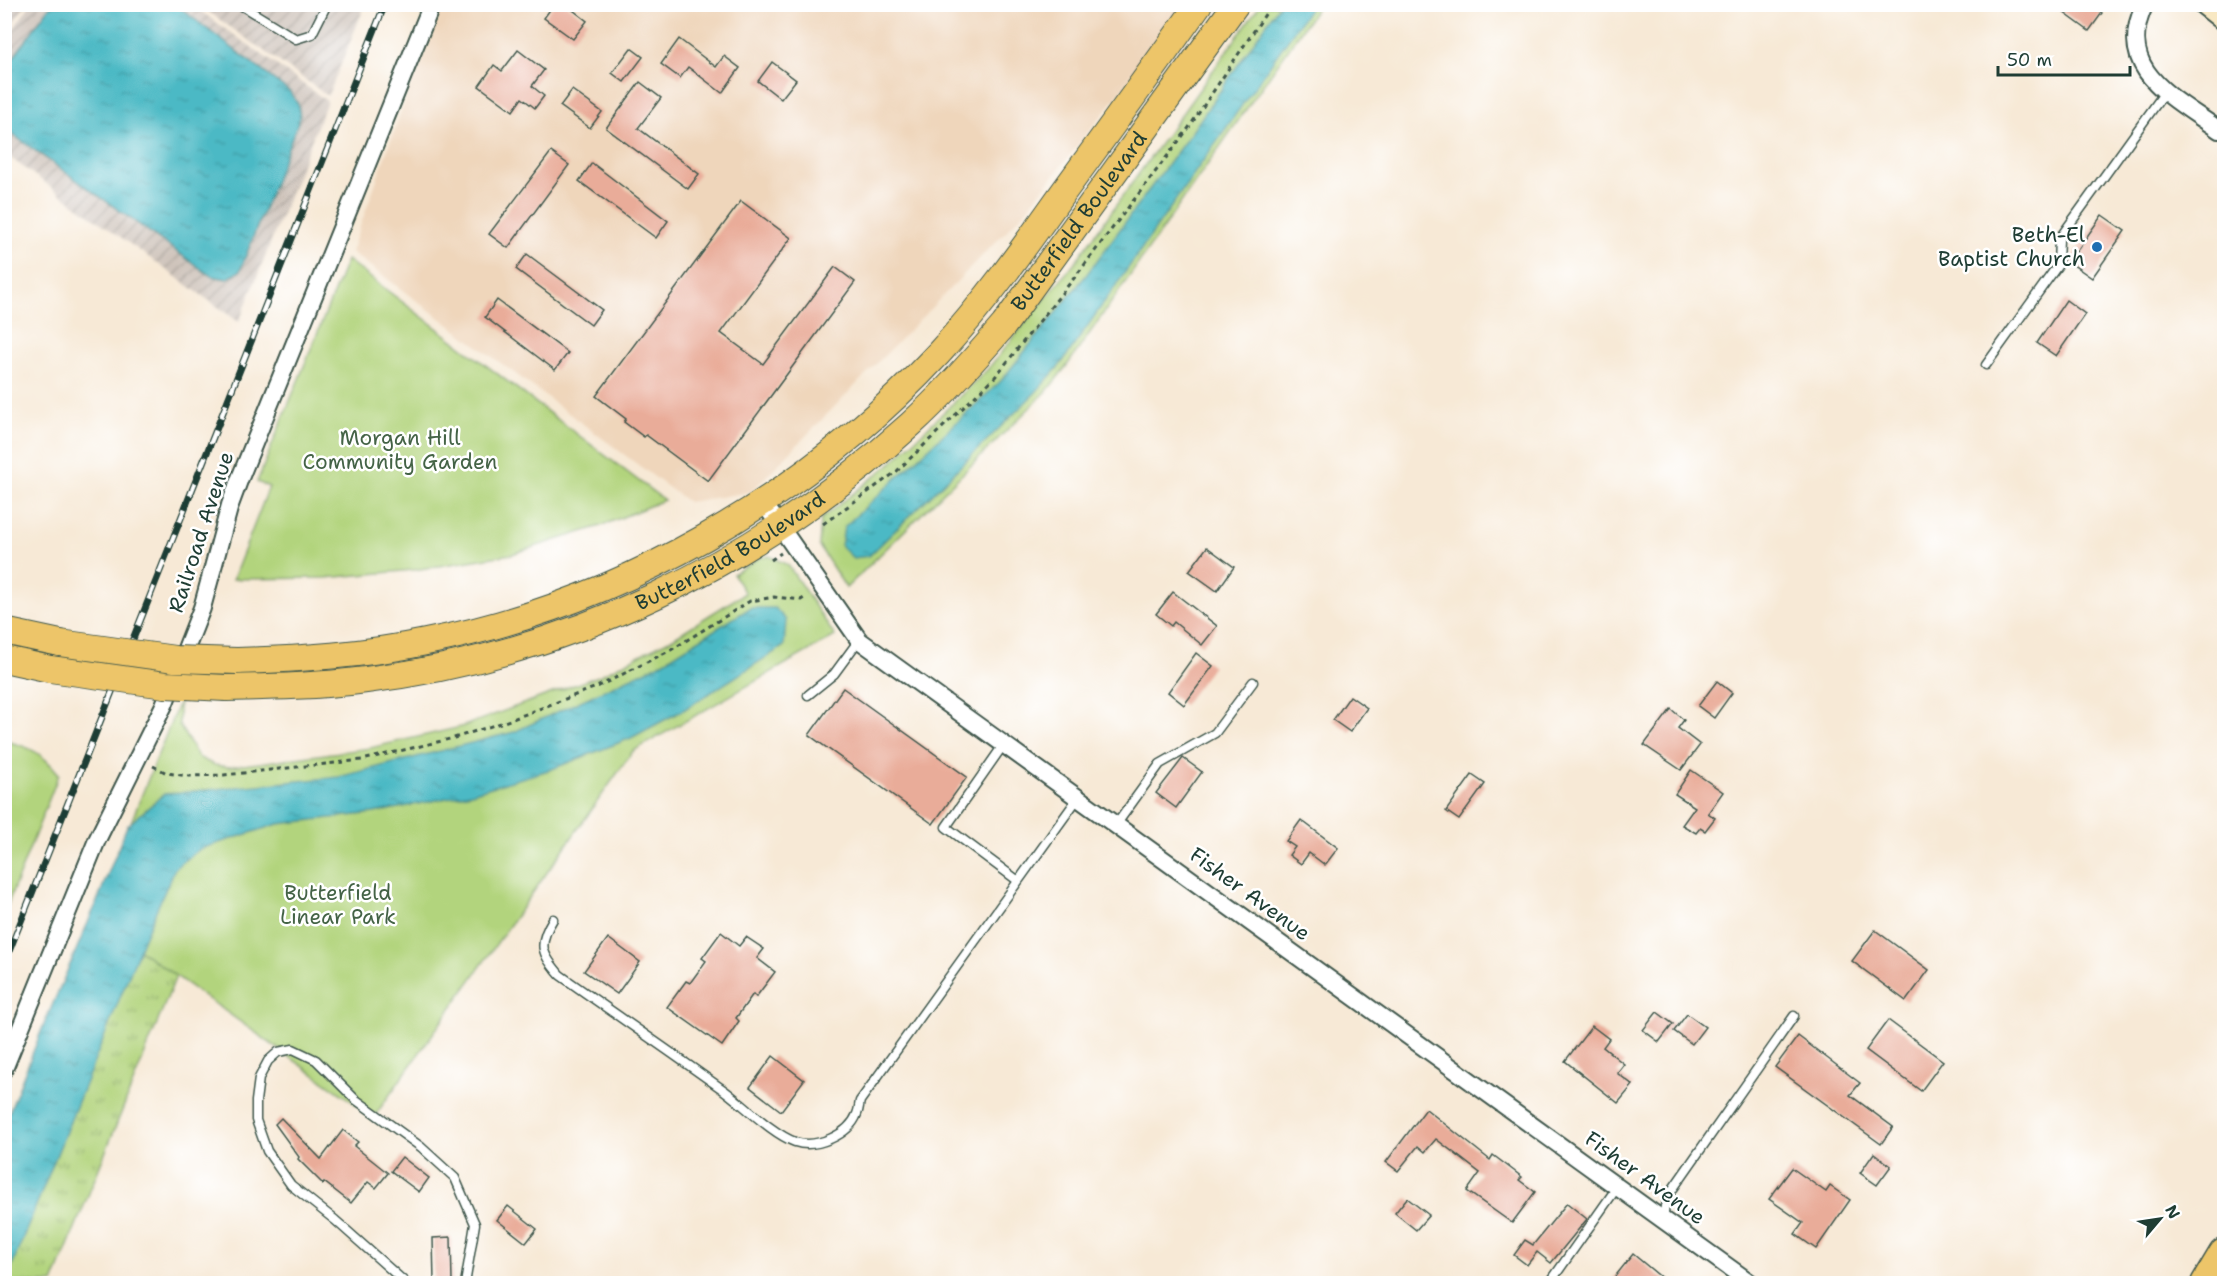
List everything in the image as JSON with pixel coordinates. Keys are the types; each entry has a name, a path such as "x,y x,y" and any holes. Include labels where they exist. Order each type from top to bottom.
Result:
{"highway":[{"path":"2208,1284 2224,1254"},
{"path":"2208,1284 2224,1264"}],"main road":[{"name":"Butterfield Boulevard","path":"4,631 60,643 175,659 305,658 365,652 427,642 493,626 558,605 666,558 720,529 802,475 891,401 937,355 981,305 1199,4"},
{"name":"Butterfield Boulevard","path":"4,659 50,669 165,685 226,688 300,686 367,680 432,669 498,654 570,632 632,607 712,567 780,528 846,479 904,430 962,373 1036,282 1236,4"},
{"path":"2205,4 2224,19"}],"street":[{"name":"Railroad Avenue","path":"4,1069 97,840 164,705 202,608 227,515 240,478 432,4"},
{"path":"2145,4 2137,21 2134,41 2139,60 2150,77 2165,92 2219,129"},
{"name":"Fisher Avenue","path":"763,502 859,640 1752,1284"}],"lane":[{"path":"239,4 296,39 312,34 327,4"},
{"path":"1986,365 2058,265 2059,239 2165,92"},
{"path":"808,695 834,674 859,640"},
{"path":"1116,825 1160,764 1215,733 1253,682"},
{"path":"1004,744 946,827 1017,880"},
{"path":"553,919 543,938 542,947 545,957 560,975 725,1091 781,1134 795,1142 808,1144 823,1142 849,1126 857,1115 860,1101 1078,798"},
{"path":"1663,1220 1670,1194 1794,1016"},
{"path":"407,1284 335,1220 291,1185 267,1151 256,1120 256,1101 259,1078 267,1061 278,1052 293,1049 316,1060 355,1099 421,1147 455,1178 475,1224 465,1284"},
{"path":"1549,1284 1618,1186"}],"path":[{"path":"139,759 167,773 189,776 224,775 362,760 454,738 510,720 598,686 671,650 750,601 774,597 801,600 822,588"}],"shaded area":[{"path":"4,5 26,5 5,34"},
{"path":"30,5 192,5 327,101 239,322 5,154 5,40"},
{"path":"199,5 365,5 328,96"},
{"path":"439,5 1190,5 1024,213 751,492 688,502 351,252"}],"green space":[{"path":"1260,5 1319,5 1066,367 1046,392 846,588 819,546 821,519 890,464 987,370 1076,261"},
{"name":"Morgan Hill Community Garden","path":"347,260 664,500 601,526 512,554 414,570 325,578 233,579 269,487 257,482"},
{"name":"Butterfield Linear Park","path":"769,556 788,565 835,636 633,751 374,1117 93,917 179,702 179,725 198,757 214,765 229,767 370,748 461,727 601,675 673,638 745,593 733,574 759,558"},
{"path":"5,741 35,752 59,774 5,911"},
{"path":"93,917 176,976 53,1283 5,1283 4,1140"}],"water":[{"path":"1280,4 1312,5 1061,364 1036,392 869,556 853,558 841,546 844,527 1000,382 1087,274 1191,133"},
{"path":"51,5 176,5 290,92 298,104 300,117 240,271 227,279 211,276 5,129 5,69"},
{"path":"750,608 775,608 786,620 784,646 685,709 631,738 552,769 471,793 374,813 278,824 200,849 175,868 144,938 5,1283 5,1123 127,826 164,794 339,777 514,732 660,664"}],"building":[{"path":"554,4 565,4 587,21 573,39 544,18"},
{"path":"2052,4 2089,4 2102,13 2089,31"},
{"path":"679,39 716,67 724,56 740,68 722,93 688,67 680,78 661,64"},
{"path":"631,48 643,57 624,82 612,73"},
{"path":"518,50 544,70 532,86 544,96 535,108 522,98 513,111 479,86 494,65 502,71"},
{"path":"772,62 796,80 781,99 758,81"},
{"path":"640,82 661,98 638,128 699,174 688,189 606,128"},
{"path":"572,90 602,112 590,128 560,106"},
{"path":"551,152 569,165 508,248 489,234"},
{"path":"592,163 668,221 656,238 579,181"},
{"path":"741,201 791,238 721,333 763,364 835,267 855,282 708,481 646,435 644,437 624,422 626,419 596,396"},
{"name":"Beth-El Baptist Church","path":"2102,215 2125,231 2092,278 2069,262"},
{"path":"527,254 602,310 591,325 516,269"},
{"path":"497,300 568,353 555,370 485,317"},
{"path":"2066,300 2085,314 2056,356 2037,343"},
{"path":"1207,547 1234,567 1217,591 1189,571"},
{"path":"1173,592 1217,626 1202,645 1174,622 1171,626 1156,614"},
{"path":"1196,653 1213,666 1184,705 1168,692"},
{"path":"1717,681 1732,693 1714,718 1698,706"},
{"path":"843,688 967,777 933,824 809,735"},
{"path":"1350,696 1367,708 1350,732 1333,720"},
{"path":"1671,709 1684,720 1678,728 1700,745 1681,770 1644,745"},
{"path":"1183,758 1202,772 1176,808 1156,793"},
{"path":"1691,770 1723,792 1708,813 1715,818 1705,831 1700,828 1696,833 1682,825 1695,807 1675,794"},
{"path":"1472,775 1485,784 1459,820 1446,811"},
{"path":"1301,820 1338,848 1325,865 1309,853 1301,864 1289,855 1295,847 1286,841"},
{"path":"1875,930 1929,970 1906,1001 1852,961"},
{"path":"721,932 739,946 746,937 764,949 757,958 775,972 756,997 753,994 736,1018 739,1021 722,1046 667,1007 686,981 690,983 706,961 702,958"},
{"path":"608,938 640,962 617,994 584,971"},
{"path":"1657,1012 1673,1024 1659,1042 1643,1030"},
{"path":"1687,1014 1705,1027 1692,1044 1674,1031"},
{"path":"1888,1020 1943,1061 1921,1091 1866,1050"},
{"path":"1592,1026 1609,1039 1603,1047 1624,1064 1617,1073 1633,1085 1618,1103 1565,1061"},
{"path":"1798,1036 1860,1083 1850,1095 1893,1127 1881,1144 1775,1067"},
{"path":"773,1056 804,1080 781,1111 750,1087"},
{"path":"1426,1109 1490,1160 1493,1155 1522,1177 1519,1180 1535,1192 1512,1223 1467,1191 1480,1173 1436,1139 1425,1152 1418,1146 1398,1171 1386,1162"},
{"path":"281,1118 321,1159 343,1130 358,1142 354,1146 388,1173 376,1188 368,1182 351,1203 324,1182 323,1184 298,1159 299,1157 275,1124"},
{"path":"1874,1153 1891,1166 1877,1185 1860,1173"},
{"path":"402,1157 429,1178 419,1192 391,1171"},
{"path":"1792,1168 1826,1192 1830,1186 1850,1200 1816,1249 1795,1234 1803,1223 1769,1199"},
{"path":"1407,1198 1429,1215 1416,1230 1395,1213"},
{"path":"1567,1203 1587,1219 1551,1263 1537,1252 1527,1265 1514,1255 1525,1240 1533,1245"},
{"path":"508,1206 537,1229 526,1243 497,1220"},
{"path":"451,1237 452,1282 434,1283 433,1238"},
{"path":"1633,1254 1669,1284 1609,1284"}],"railway":[{"path":"4,964 385,4"}],"place":[{"name":"Beth-El Baptist Church","path":"2097,247"}]}
